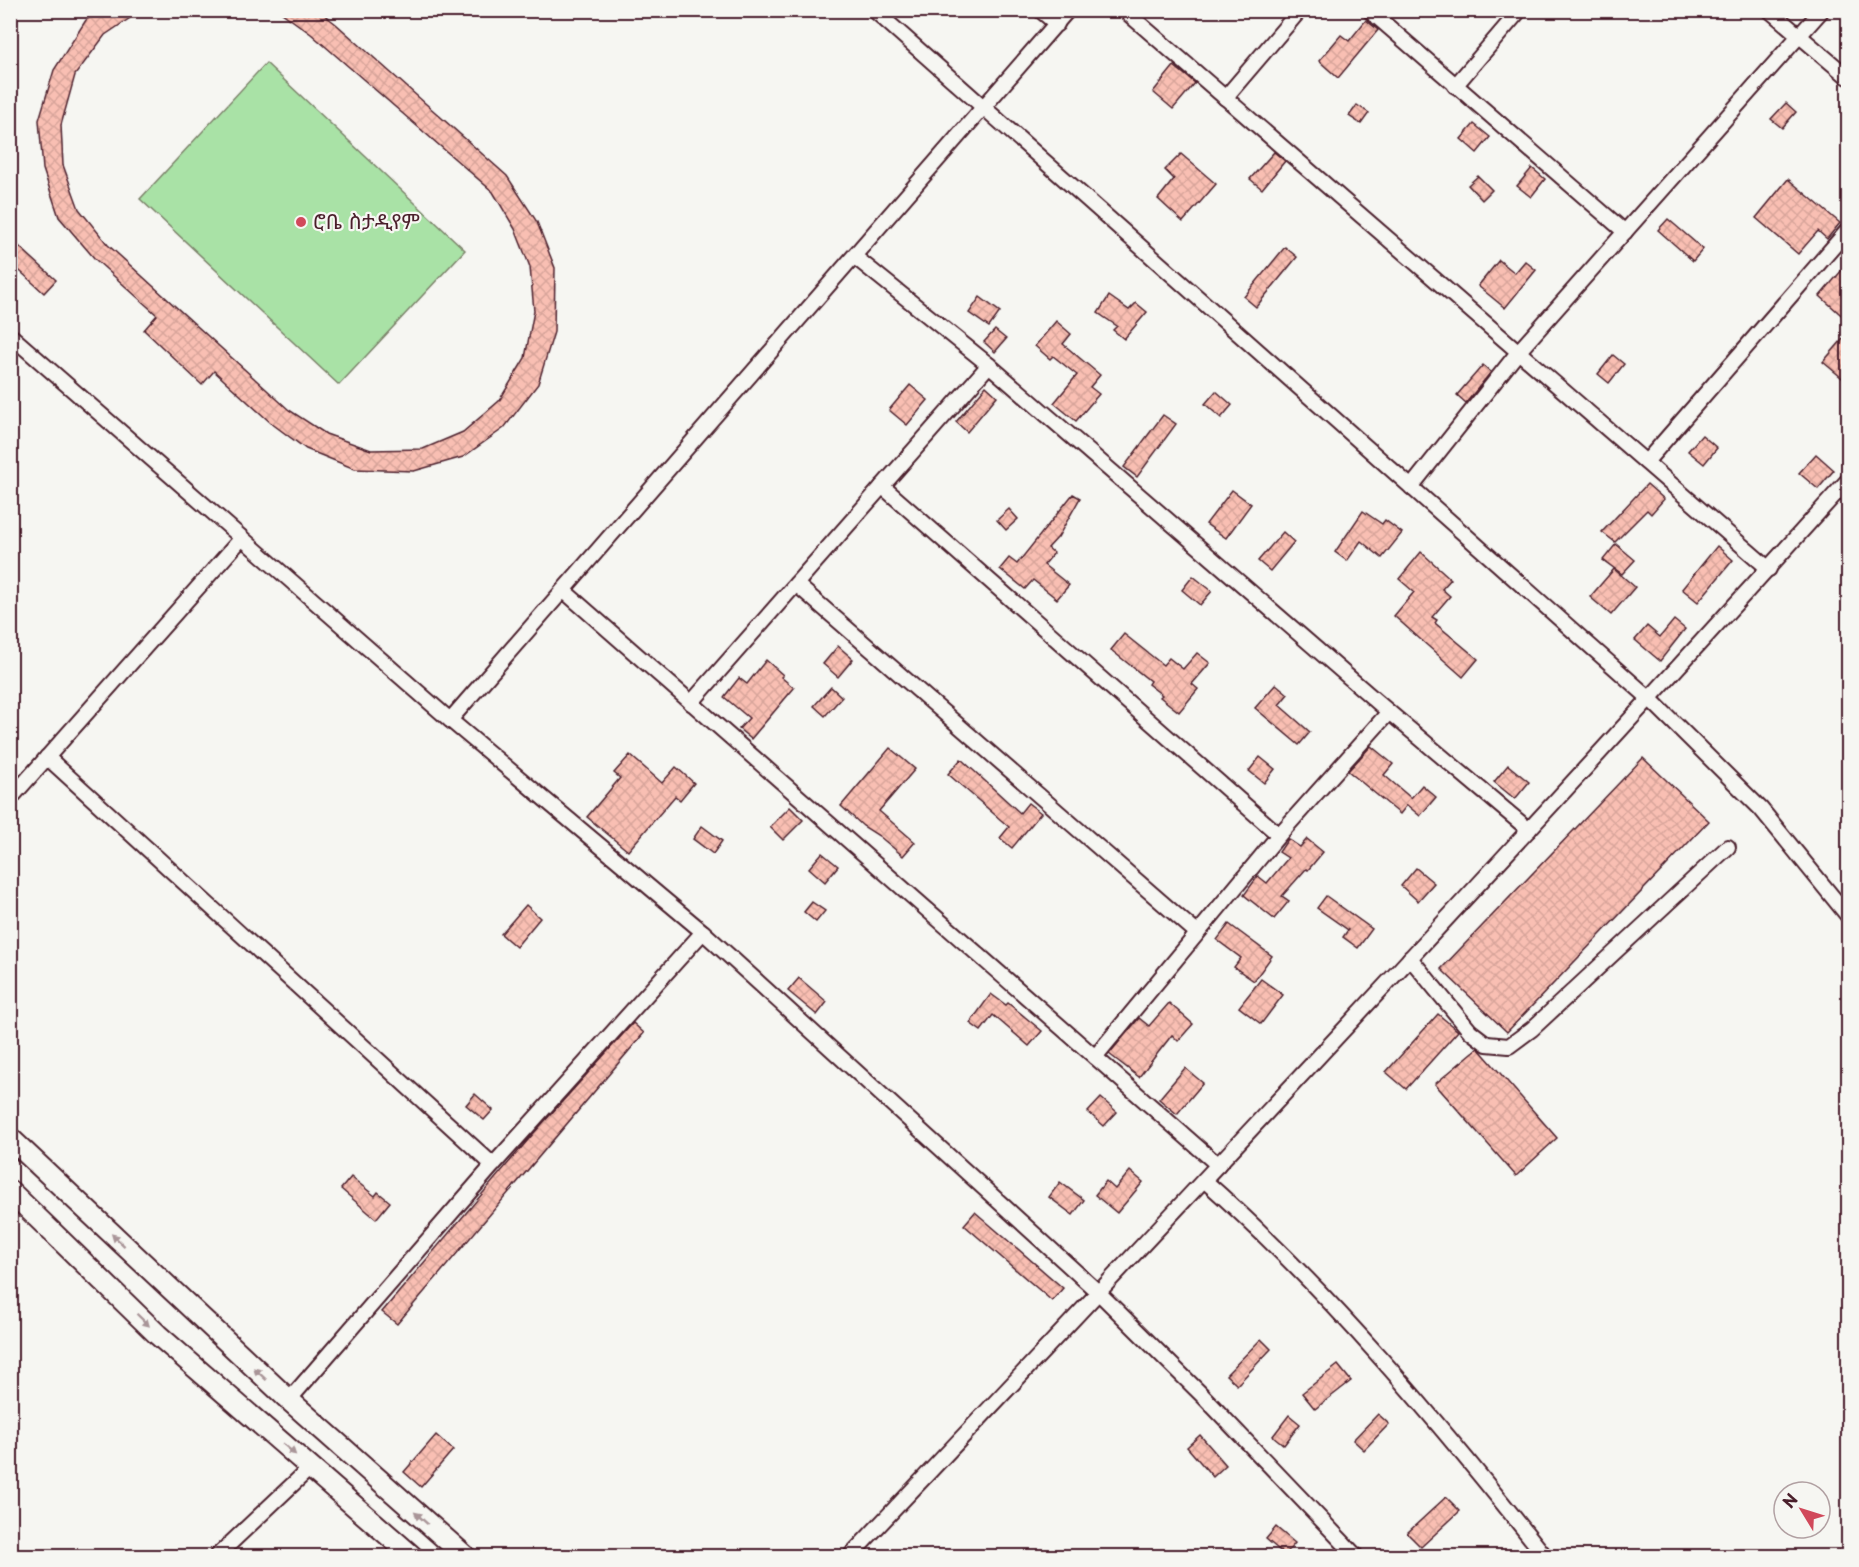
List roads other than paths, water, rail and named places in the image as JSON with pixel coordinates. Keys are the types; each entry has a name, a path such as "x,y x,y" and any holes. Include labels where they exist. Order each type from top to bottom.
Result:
{"main road":[{"path":"10,1138 289,1400 465,1557"},
{"path":"10,1191 158,1335 412,1557"}],"street":[{"path":"874,10 1650,699 1761,809 1847,912"},
{"path":"1040,10 1057,24"},
{"path":"450,720 1068,10"},
{"path":"1124,10 1768,569"},
{"path":"1226,98 1300,10"},
{"path":"1369,10 1625,232"},
{"path":"1455,86 1520,10"},
{"path":"1769,10 1848,78"},
{"path":"1412,487 1518,351 1822,10"},
{"path":"1646,462 1848,230"},
{"path":"855,257 989,365 1389,712 1529,830"},
{"path":"10,335 450,720 703,932 1099,1293 1203,1396 1356,1557"},
{"path":"691,703 989,365"},
{"path":"849,1557 1099,1293 1529,830 1848,480"},
{"path":"882,486 1279,836"},
{"path":"10,799 242,538"},
{"path":"796,584 1197,933"},
{"path":"563,590 1218,1165"},
{"path":"1095,1057 1279,836 1389,712"},
{"path":"47,757 493,1165"},
{"path":"1410,958 1470,1031 1487,1044 1509,1046 1532,1029 1728,847"},
{"path":"289,1400 493,1165 703,932"},
{"path":"1204,1180 1254,1224 1383,1359 1545,1557"},
{"path":"217,1557 310,1468"},
{"path":"1845,1557 1848,1554"}],"place":[{"name":"ሮቤ ስታዲየም","path":"301,222"}]}
